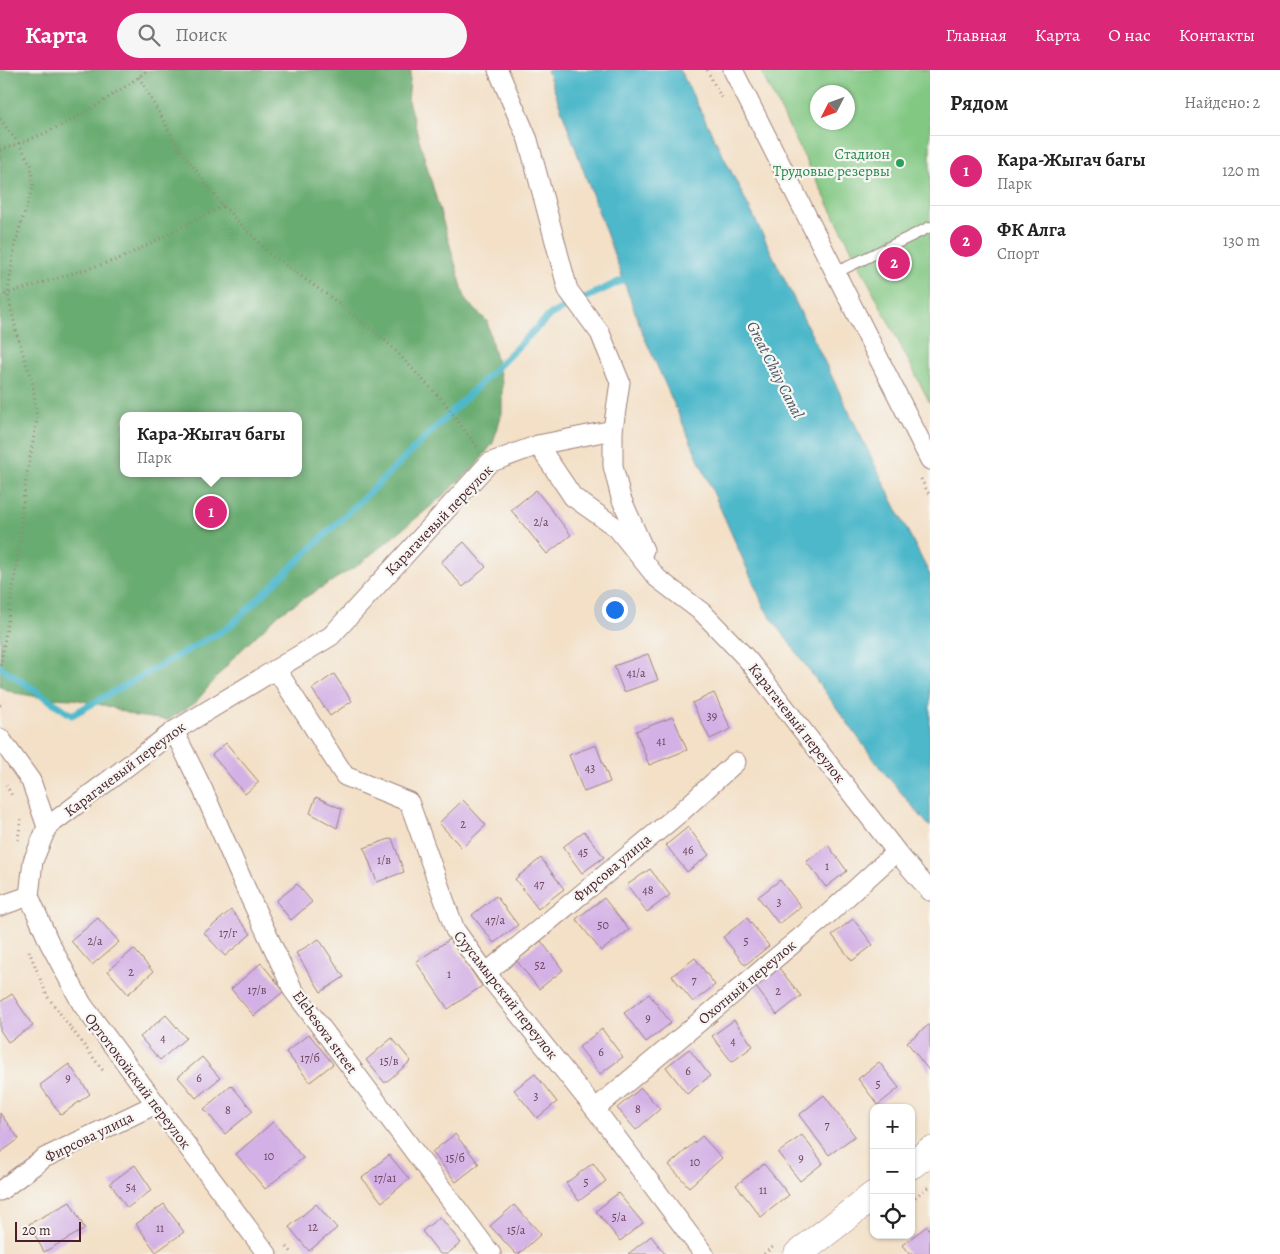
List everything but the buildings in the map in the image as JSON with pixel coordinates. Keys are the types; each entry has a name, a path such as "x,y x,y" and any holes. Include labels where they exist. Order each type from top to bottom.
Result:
{"main road":[{"path":"915,1162 930,1151"},
{"path":"798,1254 870,1198"}],"street":[{"path":"498,70 528,140 568,290 600,333 620,382 613,430 613,466 622,498 636,534 657,578"},
{"path":"733,70 930,460"},
{"path":"538,445 613,430"},
{"name":"Карагачевый переулок","path":"47,827 174,731 331,636 489,463 538,445 573,497 617,528 657,578 703,613 748,660 896,852 930,891"},
{"name":"Суусамырский переулок","path":"276,669 345,776 409,802 455,930 486,973 595,1108 704,1254"},
{"name":"Elebesova street","path":"174,731 203,790 293,990 490,1254"},
{"path":"0,738 30,781 47,827 33,861 29,896 0,906"},
{"name":"Фирсова улица","path":"486,973 681,812 736,762"},
{"name":"Охотный переулок","path":"595,1108 826,916 896,852"},
{"name":"Ортотокойский переулок","path":"29,896 49,942 82,1004 267,1254"},
{"name":"Фирсова улица","path":"0,1191 44,1158 156,1104"}],"lane":[{"path":"835,273 930,228"}],"path":[{"path":"0,150 20,144 58,127 101,103 147,70"},
{"path":"139,77 177,145 223,206 271,255 333,299 388,342 444,402 489,463"},
{"path":"0,119 20,144 31,165 33,186 15,243 8,294 17,335 32,384 37,419 26,479 19,550 0,669"},
{"path":"0,296 122,258 223,206"},
{"path":"915,1197 930,1186"}],"green space":[{"path":"0,70 411,70 408,101 466,301 487,321 502,382 502,413 493,443 474,468 430,507 358,565 280,613 234,657 194,704 168,720 135,716 107,706 74,699 45,698 15,693 0,687"},
{"path":"760,70 930,70 930,403"}],"water":[{"name":"Great Chüy Canal","path":"547,70 680,70 930,575 930,827 878,765 765,609 643,334"}],"waterway":[{"path":"0,667 72,715 229,627 551,314 623,280"}],"place":[{"name":"Стадион Трудовые резервы","path":"900,163"},
{"name":"ФК Алга","path":"894,263"},
{"name":"Кара-Жыгач багы","path":"211,512"}]}
